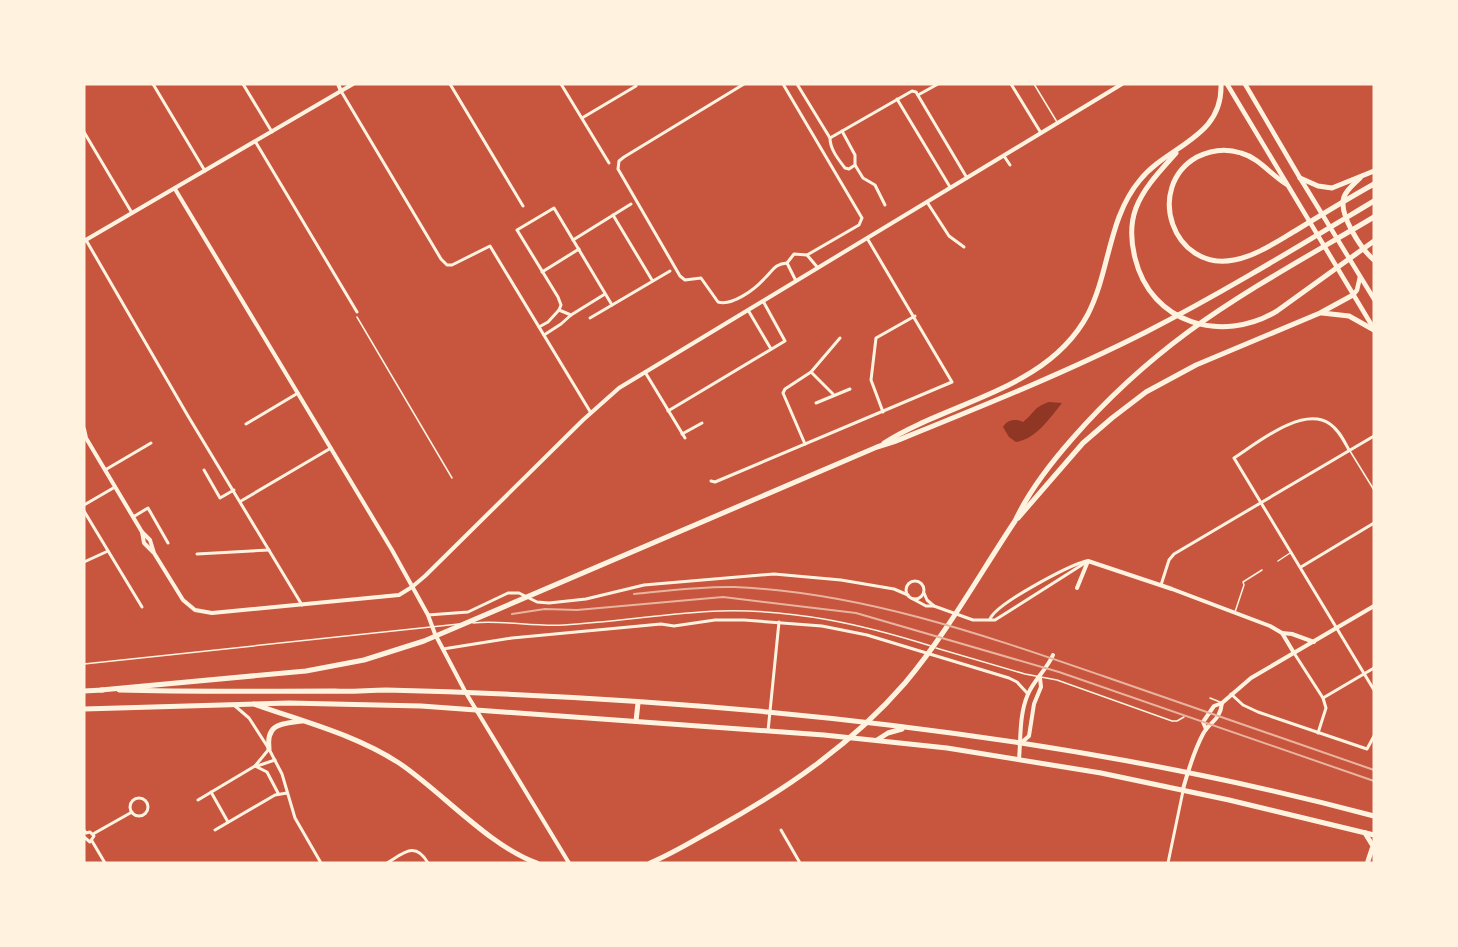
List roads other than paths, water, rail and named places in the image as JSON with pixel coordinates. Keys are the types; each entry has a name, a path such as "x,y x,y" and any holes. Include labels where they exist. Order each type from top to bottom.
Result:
{"highway":[{"path":"877,447 894,436 1024,376 1060,351 1076,333 1091,307 1118,218 1130,195 1142,177 1155,164 1203,130 1213,119 1220,102 1221,84"},
{"path":"1181,147 1146,189 1136,209 1132,241 1137,266 1147,286 1160,302 1184,319 1201,325 1226,328 1253,323 1277,311 1374,241"},
{"path":"1286,184 1247,155 1230,150 1216,150 1199,156 1182,170 1172,189 1169,208 1174,229 1184,244 1193,252 1211,260 1240,259 1255,254 1374,184"},
{"path":"1300,178 1328,188 1338,187 1374,171"},
{"path":"1360,178 1345,194 1343,211 1358,240 1374,260"},
{"path":"84,691 298,672 364,660 424,641 877,447 924,430 1125,342 1199,304 1374,201"},
{"path":"1015,521 1023,503 1063,449 1128,382 1198,324 1374,217"},
{"path":"650,863 757,805 806,774 860,730 904,683 945,630 1015,521 1083,443 1112,418 1146,392 1204,361 1320,314 1353,295"},
{"path":"1320,314 1349,316 1374,330"},
{"path":"100,690 185,692 381,690 638,702 770,713 1021,743 1187,773 1374,816"},
{"path":"636,721 638,702"},
{"path":"84,709 310,703 477,709 877,740 1019,759 1183,789 1374,835"},
{"path":"254,704 347,735 388,756 503,845 537,863"},
{"path":"269,749 268,739 273,728 306,721"},
{"path":"877,740 888,733 907,728"},
{"path":"1364,832 1372,846 1366,862"}],"main road":[{"path":"1227,84 1374,330"},
{"path":"1245,84 1374,299"},
{"path":"1353,295 1357,290 1360,277"}],"street":[{"path":"153,84 205,171"},
{"path":"243,84 272,132"},
{"path":"338,84 441,259 450,265 461,262 490,246 591,413"},
{"path":"302,605 85,240 352,84"},
{"path":"450,84 523,206"},
{"path":"561,84 609,164"},
{"path":"744,84 624,157 619,161 618,169 680,276 686,280 701,278 718,302 726,304 733,302 762,282 775,266 787,263 794,254 807,255 859,225 861,216 783,84"},
{"path":"797,84 830,138 830,144 844,168 849,169 855,165"},
{"path":"918,95 938,84"},
{"path":"1011,84 1041,134"},
{"path":"84,429 85,437 142,532 150,540 154,553 183,600 195,610 212,614 394,596 412,587 619,388 1122,84"},
{"path":"582,118 636,86"},
{"path":"830,138 912,91 918,95 967,178"},
{"path":"897,99 951,188"},
{"path":"843,131 855,155 855,165 863,178 875,185 885,205"},
{"path":"84,132 132,213"},
{"path":"255,141 357,312"},
{"path":"1004,156 1010,165"},
{"path":"175,189 332,448 428,615 466,693 569,863"},
{"path":"927,202 949,236 964,248"},
{"path":"573,240 631,204"},
{"path":"539,327 548,322 559,310 560,301 517,230 554,208 612,305"},
{"path":"613,215 652,281"},
{"path":"711,481 715,482 952,382 867,238"},
{"path":"542,272 579,249"},
{"path":"807,255 818,268"},
{"path":"787,263 796,281"},
{"path":"590,318 670,270"},
{"path":"544,335 605,294"},
{"path":"668,411 786,340 763,301"},
{"path":"559,310 571,315"},
{"path":"748,310 771,349"},
{"path":"883,412 871,380 876,338 915,316"},
{"path":"805,444 783,393 785,389 811,372 840,338"},
{"path":"645,372 683,436 702,423"},
{"path":"811,372 834,395"},
{"path":"816,403 850,389"},
{"path":"246,424 298,393"},
{"path":"1349,450 1336,430 1324,421 1307,418 1284,427 1234,458 1374,690"},
{"path":"1161,585 1169,560 1174,554 1374,436"},
{"path":"105,470 151,443"},
{"path":"240,501 332,448"},
{"path":"204,470 220,498 234,490"},
{"path":"84,505 115,487"},
{"path":"133,517 148,508 168,543"},
{"path":"84,511 142,608"},
{"path":"1301,567 1374,523"},
{"path":"197,554 270,550"},
{"path":"84,562 108,551"},
{"path":"428,615 468,612 508,593 519,593 537,602 549,603 595,597 644,585 774,574 841,580 894,590 926,606 934,606 973,620 995,620 1088,561"},
{"path":"1077,588 1088,561"},
{"path":"990,619 996,610 1020,595 1073,565 1088,561 1161,585 1270,626 1282,633 1323,698 1326,708 1318,733"},
{"path":"894,590 914,581 919,582 927,600 934,606"},
{"path":"908,584 906,590 908,595"},
{"path":"913,599 921,597 923,592"},
{"path":"1020,595 1024,601"},
{"path":"1206,729 1203,722 1214,706 1222,703 1254,676 1374,606"},
{"path":"443,649 464,644 580,630 730,620 780,621 867,635 1009,678 1017,682 1028,694"},
{"path":"768,731 780,621"},
{"path":"1282,633 1292,633 1314,642"},
{"path":"1019,759 1023,715 1028,694 1053,655"},
{"path":"1323,698 1374,668"},
{"path":"1021,743 1029,736 1034,704 1041,687 1039,676"},
{"path":"1230,694 1251,709 1367,749 1374,736"},
{"path":"1168,863 1187,773 1206,729 1221,712 1222,703"},
{"path":"231,704 246,715 269,749 295,818 321,863"},
{"path":"198,800 255,766 269,749"},
{"path":"255,766 262,766 275,760"},
{"path":"255,766 267,772 278,794"},
{"path":"211,792 229,822"},
{"path":"215,830 278,794 287,793"},
{"path":"142,799 147,802 148,808 145,813 140,816 132,812 131,804 134,800 142,799"},
{"path":"92,841 88,842 84,834 90,832 93,834 132,812"},
{"path":"781,830 800,863"},
{"path":"93,834 92,841 105,863"},
{"path":"387,863 408,851 418,851 423,854 428,863"},
{"path":"1366,862 1374,857"}],"lane":[{"path":"1034,84 1057,123"},
{"path":"357,318 452,478"},
{"path":"1349,450 1374,490"},
{"path":"1278,561 1292,552"},
{"path":"1235,613 1243,582 1262,570"},
{"path":"84,664 483,622 566,625 720,611 785,613 867,627 1006,669 1057,680 1172,721 1184,717"},
{"path":"1210,698 1222,703"}],"railway":[{"path":"634,594 734,587 828,597 922,618 1103,676 1374,770"},
{"path":"512,614 545,609 577,610 723,597 856,613 1059,672 1374,781"}]}
